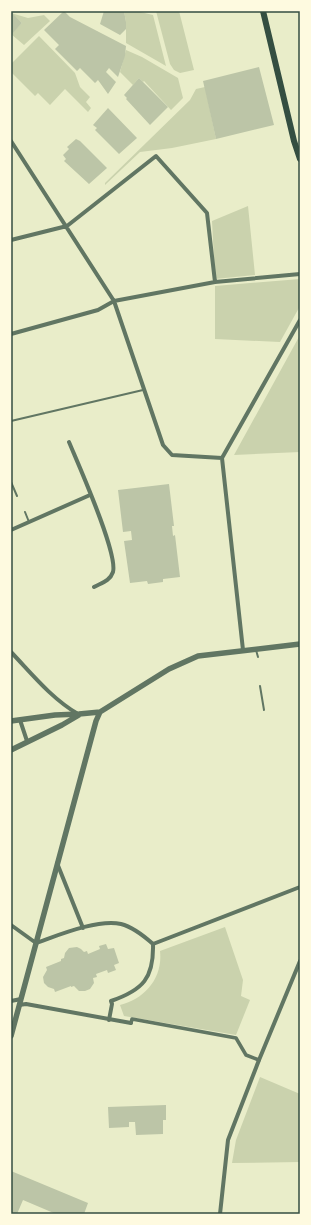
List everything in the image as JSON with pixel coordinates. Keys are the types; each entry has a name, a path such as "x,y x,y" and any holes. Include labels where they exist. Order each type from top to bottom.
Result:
{"main road":[{"path":"263,11 294,141 300,159"}],"street":[{"path":"11,141 114,301 163,445 172,454 222,458"},
{"path":"11,240 67,226 156,156 207,213 215,282"},
{"path":"11,334 98,310 114,301 215,282 300,274"},
{"path":"243,650 222,458 300,320"},
{"path":"69,442 105,532 114,564 113,574 108,580 94,587"},
{"path":"11,530 90,495"},
{"path":"11,722 55,715 100,712 169,669 198,656 300,644"},
{"path":"11,652 63,705 79,714"},
{"path":"11,1036 96,721 100,712"},
{"path":"11,750 26,741 62,725 79,714"},
{"path":"20,720 26,741"},
{"path":"57,863 83,928"},
{"path":"153,944 300,887"},
{"path":"36,942 83,928 105,924 122,924 133,929 153,944"},
{"path":"11,925 36,942"},
{"path":"109,1020 112,1004 111,1001 135,991 150,974 153,944"},
{"path":"220,1214 228,1140 259,1060 298,972 300,961"},
{"path":"11,1001 109,1020 131,1023 132,1019 236,1038 246,1055 259,1060"}],"lane":[{"path":"11,421 144,390"},
{"path":"11,482 17,496"},
{"path":"24,512 29,522"},
{"path":"256,649 258,657"},
{"path":"260,686 264,710"}],"green space":[{"path":"124,11 136,11 153,15 166,66 126,43 126,22"},
{"path":"156,11 179,11 194,70 180,73 174,70 170,64"},
{"path":"11,13 28,18 44,15 50,21 24,45 11,34 22,23"},
{"path":"39,36 75,73 80,87 90,97 86,102 91,108 88,112 65,89 50,105 38,93 35,96 11,72 11,64"},
{"path":"126,50 142,57 178,78 183,98 171,110 144,81 143,82 139,78 133,85 120,72"},
{"path":"205,87 216,139 172,148 140,152 105,185 105,183 190,100 196,89"},
{"path":"248,206 255,275 215,279 212,221"},
{"path":"300,279 300,306 280,342 215,339 215,286"},
{"path":"300,335 300,452 234,455"},
{"path":"225,927 243,980 241,996 250,1000 236,1035 124,1016 120,1005 137,998 150,986 159,970 160,951"},
{"path":"260,1077 300,1094 300,1162 232,1163 236,1140"}],"building":[{"path":"64,11 70,17 126,46 125,56 118,77 109,68 106,72 116,82 108,94 98,80 95,83 80,68 77,71 55,49 59,45 44,30"},
{"path":"104,11 124,11 126,29 120,35 100,24"},
{"path":"11,12 22,23 11,35"},
{"path":"259,67 274,125 216,139 203,81"},
{"path":"139,78 168,107 150,125 124,95"},
{"path":"108,108 137,138 119,154 95,130 97,128 93,125"},
{"path":"76,139 80,141 107,168 89,184 64,161 66,159 63,155 69,149 67,147"},
{"path":"169,484 174,526 172,526 173,536 175,535 180,577 163,579 163,582 148,584 147,581 130,583 124,541 132,540 131,531 123,532 118,490"},
{"path":"106,944 108,949 114,948 119,963 114,965 116,970 108,973 107,970 96,974 97,977 93,978 94,983 90,989 79,991 74,986 71,986 55,992 54,989 48,987 44,983 43,977 47,970 46,967 61,961 69,948 77,947 84,952 87,951 88,954 100,949 99,946"},
{"path":"166,1105 166,1120 163,1120 163,1134 136,1135 135,1122 129,1122 129,1127 109,1128 108,1107"},
{"path":"11,1171 88,1203 84,1214 56,1214 23,1200 17,1214 11,1214"}]}
